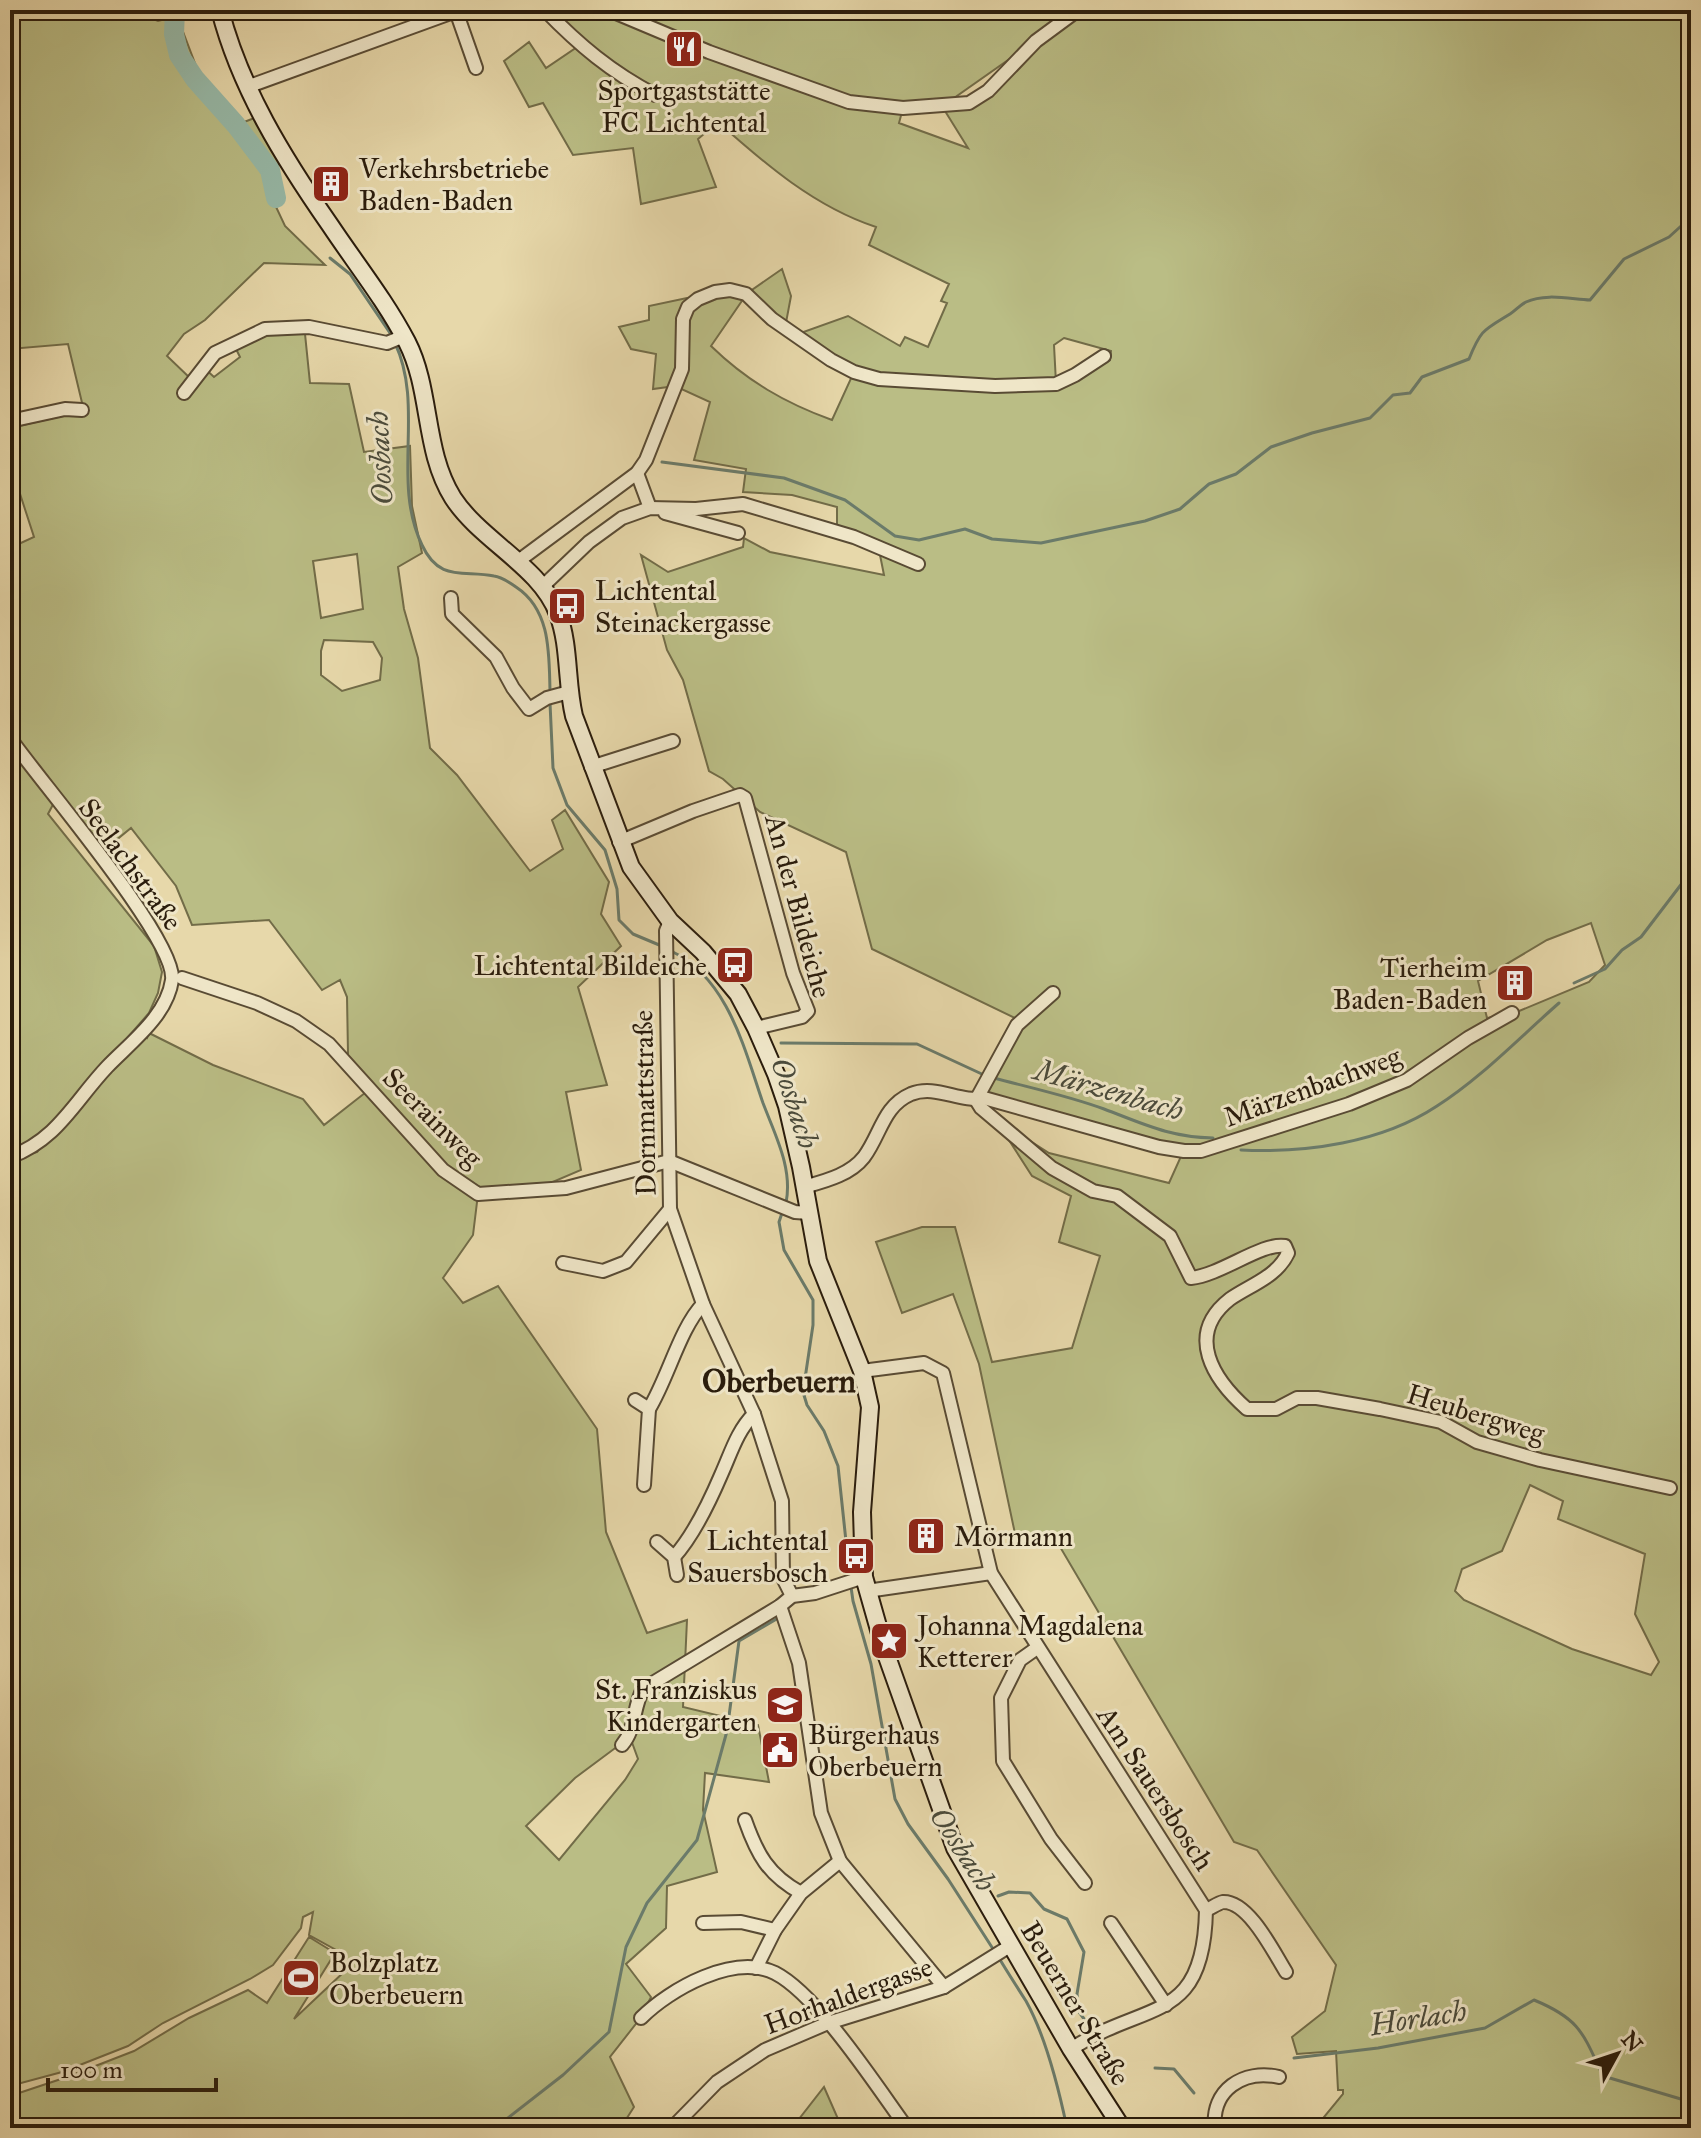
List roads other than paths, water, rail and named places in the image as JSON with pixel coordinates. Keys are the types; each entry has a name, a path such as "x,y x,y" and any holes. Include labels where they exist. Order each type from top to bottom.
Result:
{"main road":[{"name":"Beuerner Straße","path":"220,10 247,87 272,134 389,310 396,339 416,364 433,452 448,489 482,533 542,587 558,613 563,631 558,695 631,867 668,926 722,972 756,1028 787,1106 804,1187 802,1212 862,1371 870,1407 857,1582 945,1825 1002,1951 1122,2128"}],"street":[{"path":"545,10 580,45 622,78 655,95"},
{"path":"609,10 709,52 849,102 903,108 969,103 988,91 1036,41 1078,10"},
{"path":"247,87 456,11 476,68"},
{"path":"517,562 637,473 646,460 682,369 683,319 688,307 715,292 730,290 746,294 772,319 831,360 854,372 879,379 995,386 1056,384 1104,356"},
{"path":"184,393 215,353 265,329 309,327 396,339"},
{"path":"10,421 65,409 82,410"},
{"path":"637,473 650,508"},
{"path":"542,587 589,542 622,518 650,508 696,509 743,504 854,537 918,564"},
{"path":"650,508 738,533"},
{"path":"451,598 452,614 496,657 529,709 558,695"},
{"name":"Seelachstraße","path":"10,738 137,905 166,953 172,978 166,999 155,1018 104,1071 50,1136 28,1151 10,1157"},
{"path":"591,767 673,741"},
{"name":"An der Bildeiche","path":"619,842 693,811 740,795 745,798 793,973 808,1011 802,1017 756,1028"},
{"name":"Dornmattstraße","path":"668,926 670,1209 703,1304 754,1414 782,1501 783,1578 792,1596"},
{"name":"Seerainweg","path":"182,978 257,1003 296,1021 329,1044 443,1170 478,1194 566,1188 669,1161"},
{"path":"976,1100 1017,1025 1053,993"},
{"name":"Märzenbachweg","path":"804,1187 835,1178 860,1161 892,1105 914,1093 935,1091 976,1100 984,1098 1159,1147 1201,1151 1349,1104 1407,1080 1468,1038 1512,1013"},
{"name":"Heubergweg","path":"976,1100 981,1108 1052,1168 1093,1191 1117,1196 1170,1236 1191,1278 1204,1277 1259,1251 1277,1245 1285,1246 1288,1253 1284,1262 1228,1301 1208,1331 1206,1349 1214,1374 1247,1409 1276,1409 1297,1398 1317,1398 1368,1407 1441,1422 1477,1442 1540,1460 1670,1488"},
{"path":"669,1161 802,1212"},
{"path":"563,1263 603,1271 626,1262 670,1209"},
{"path":"644,1485 649,1409 660,1391 692,1316 703,1304"},
{"name":"Am Sauersbosch","path":"862,1371 924,1363 943,1373 991,1573 1206,1910 1205,1941 1198,1970 1185,1989 1151,2014 1103,2030 1071,2049"},
{"path":"635,1400 649,1409"},
{"path":"674,1557 684,1547 713,1493 742,1426 754,1414"},
{"path":"657,1542 674,1557 677,1575"},
{"path":"622,1745 630,1736 637,1699 643,1689 792,1596 857,1582 991,1573"},
{"path":"780,1606 799,1663 821,1813 840,1861 944,1987"},
{"path":"1037,1648 1020,1660 1001,1698 1003,1761 1051,1839 1085,1883"},
{"path":"745,1820 755,1850 780,1882 801,1893"},
{"path":"756,1968 775,1930 801,1893 840,1861"},
{"name":"Am Sauersbosch","path":"1206,1910 1222,1902 1246,1912 1286,1972"},
{"path":"703,1923 741,1922 775,1930"},
{"path":"1111,1923 1166,2005"},
{"name":"Horhaldergasse","path":"672,2128 717,2082 765,2050 828,2023 944,1987 1002,1951"},
{"path":"641,2018 654,2005 682,1987 714,1973 756,1968 775,1973 805,1995 907,2128"},
{"path":"1215,2128 1215,2106 1223,2091 1243,2080 1268,2075 1279,2077"}],"waterway":[{"name":"Oosbach","path":"175,10 174,34 179,55 270,170 276,198"},
{"path":"662,462 784,478 845,500 895,536 919,540 965,529 992,539 1041,543 1145,521 1180,509 1209,484 1236,474 1271,447 1370,418 1393,395 1410,393 1422,377 1469,359 1484,331 1526,302 1549,297 1590,300 1624,259 1669,237 1691,217"},
{"name":"Oosbach","path":"330,258 350,274 392,336"},
{"name":"Oosbach","path":"395,343 404,367 408,393 409,495 413,521 422,545 436,565 444,569 500,577 527,597 536,608 546,634 550,691"},
{"name":"Oosbach","path":"550,703 553,768 567,805 605,850 617,889 619,920 633,934 664,947"},
{"name":"Märzenbach","path":"1574,983 1605,969 1622,950 1641,937 1683,882 1691,877"},
{"name":"Oosbach","path":"671,951 691,963 707,978 731,1016 782,1152 787,1177 786,1203"},
{"name":"Märzenbach","path":"1241,1150 1291,1150 1342,1143 1368,1137 1415,1119 1469,1083 1559,1003"},
{"name":"Märzenbach","path":"781,1043 917,1044 984,1075"},
{"name":"Märzenbach","path":"994,1078 1077,1100 1144,1125 1213,1138"},
{"name":"Oosbach","path":"783,1210 779,1222 784,1250 813,1300 813,1325 803,1392 838,1466 850,1579"},
{"name":"Oosbach","path":"851,1587 871,1664 895,1799 908,1824 995,1952"},
{"path":"495,2128 563,2075 609,2032 626,1947 647,1903 697,1840 727,1731 739,1641 780,1617"},
{"name":"Horlach","path":"998,1896 1009,1892 1030,1893 1044,1909 1067,1919 1084,1952 1077,1994 1079,2012 1090,2027"},
{"name":"Oosbach","path":"999,1958 1026,2001 1039,2030 1056,2080 1067,2128"},
{"name":"Horlach","path":"1294,2058 1378,2048 1485,2028 1534,2000 1571,2021 1585,2038 1603,2076 1691,2102"},
{"name":"Horlach","path":"1155,2068 1174,2069 1194,2093"}],"place":[{"name":"Sportgaststätte FC Lichtental","path":"684,49"},
{"name":"Verkehrsbetriebe Baden-Baden","path":"331,184"},
{"name":"Lichtental Steinackergasse","path":"567,606"},
{"name":"Lichtental Bildeiche","path":"735,965"},
{"name":"Tierheim Baden-Baden","path":"1515,983"},
{"name":"Mörmann","path":"926,1536"},
{"name":"Lichtental Sauersbosch","path":"856,1556"},
{"name":"Johanna Magdalena Ketterer","path":"889,1641"},
{"name":"St. Franziskus Kindergarten","path":"785,1705"},
{"name":"Bürgerhaus Oberbeuern","path":"780,1750"},
{"name":"Bolzplatz Oberbeuern","path":"301,1978"}],"district":[{"name":"Oberbeuern","path":"779,1381"}]}
